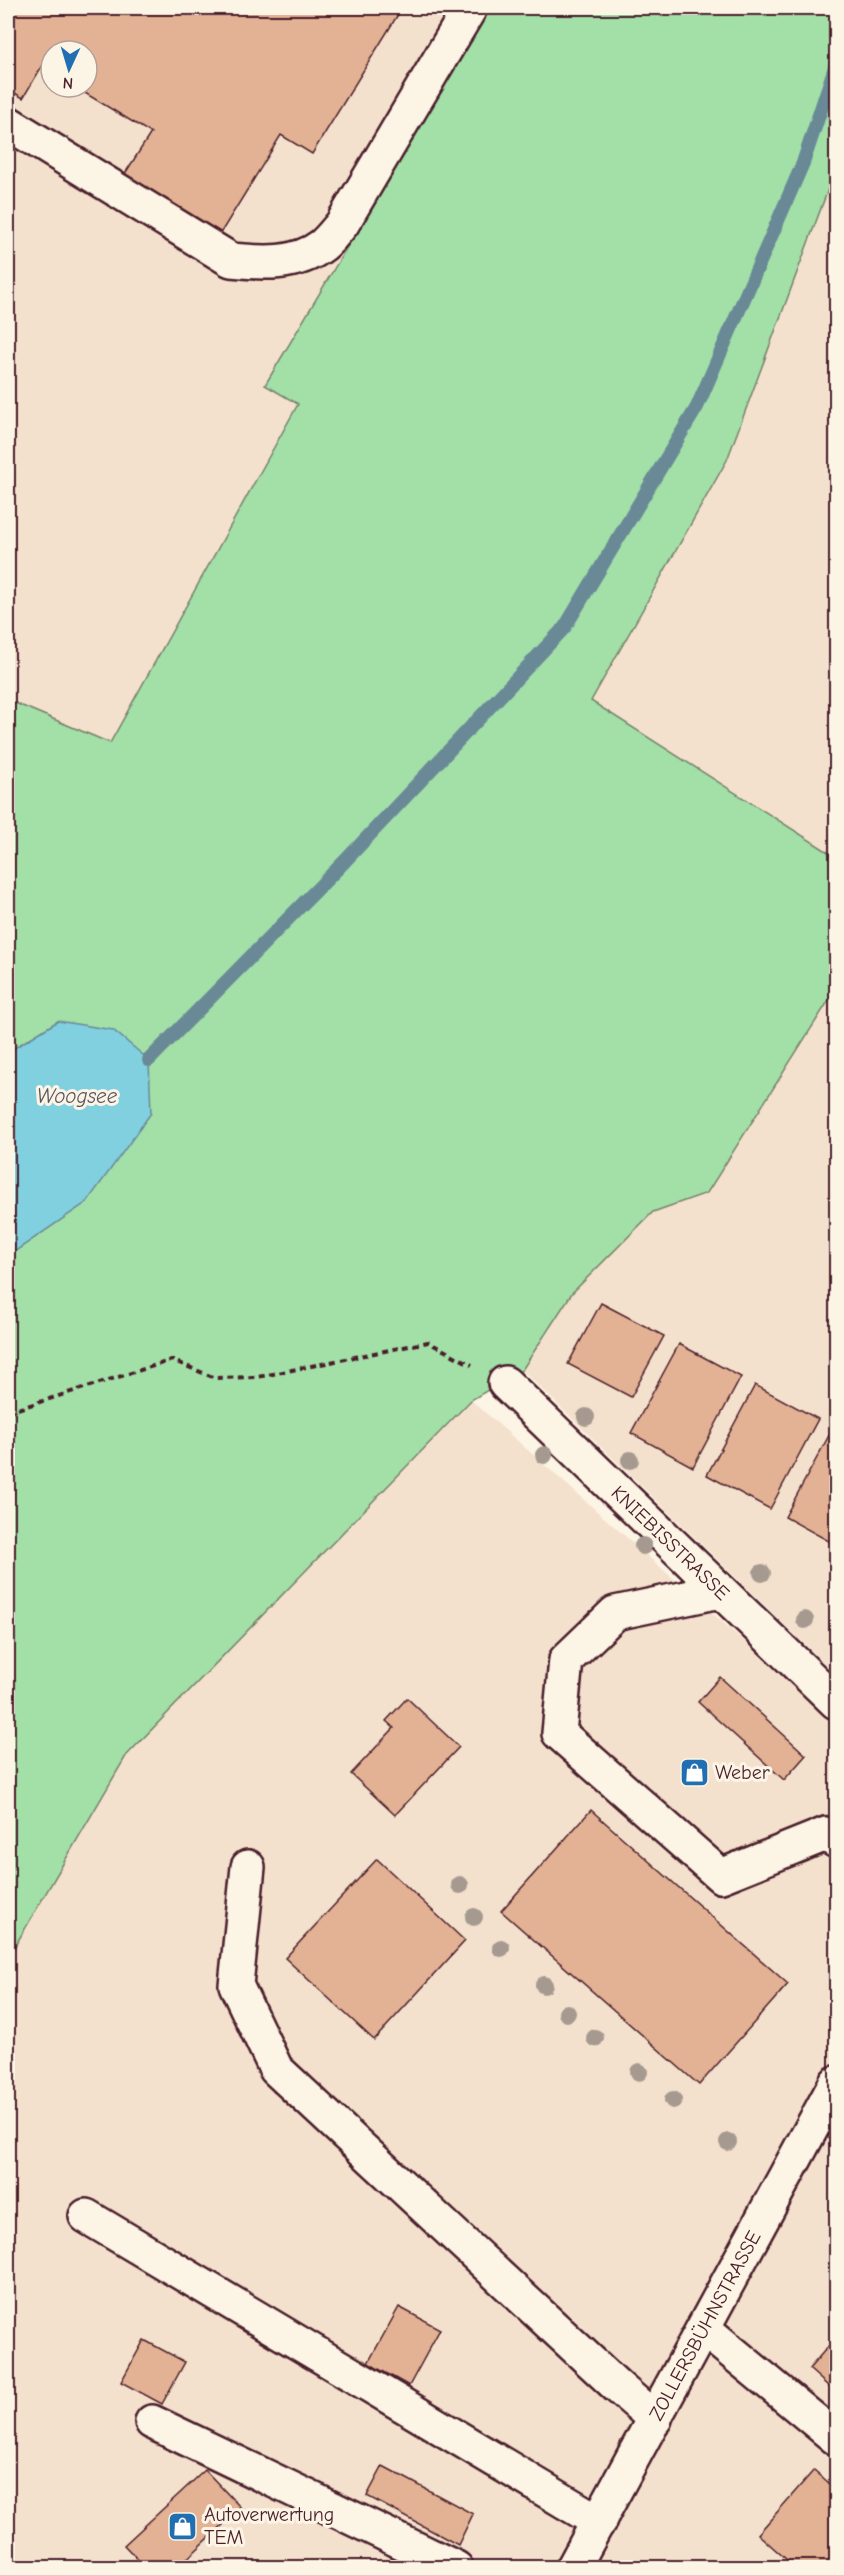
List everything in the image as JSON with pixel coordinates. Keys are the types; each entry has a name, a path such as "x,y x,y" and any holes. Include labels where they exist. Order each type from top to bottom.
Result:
{"street":[{"path":"8,123 231,260 267,263 298,258 322,245 342,224 470,8"},
{"name":"KNIEBISSTRASSE","path":"505,1383 720,1591 835,1695"},
{"path":"720,1591 615,1613 566,1660 559,1733 721,1876 826,1834 837,1841"},
{"path":"248,1867 236,1985 276,2069 618,2387 656,2419"},
{"name":"ZOLLERSBÜHNSTRASSE","path":"581,2565 598,2522 837,2083"},
{"path":"86,2216 598,2522"},
{"path":"704,2329 837,2438"},
{"path":"152,2422 456,2568"}],"path":[{"path":"8,1412 172,1360 215,1378 258,1377 428,1342 505,1383"}],"shaded area":[{"path":"8,8 556,8 298,403 110,743 8,700"},
{"path":"836,168 836,857 591,701 727,460"},
{"path":"836,989 836,1675 522,1370 572,1293 654,1212 707,1193"},
{"path":"471,1400 836,1722 836,2567 8,2568 8,1958 126,1756"}],"green space":[{"path":"489,8 836,8 836,168 727,460 591,701 836,857 836,989 707,1193 653,1212 572,1293 522,1370 471,1400 126,1756 8,1958 8,1256 87,1202 58,1021 8,1052 8,700 110,743 298,404 265,385"}],"water":[{"name":"Woogsee","path":"58,1021 113,1030 149,1060 151,1113 87,1202 8,1256 8,1052"}],"building":[{"path":"8,8 402,8 312,154 281,135 220,234 124,175 151,133 95,99 99,99 99,39 39,39 39,71 23,98 8,89"},
{"path":"601,1303 664,1336 631,1397 568,1364"},
{"path":"679,1344 741,1377 693,1467 631,1433"},
{"path":"755,1385 818,1419 770,1509 707,1475"},
{"path":"833,1428 836,1430 836,1545 785,1517"},
{"path":"720,1677 806,1755 784,1780 698,1702"},
{"path":"407,1698 459,1747 395,1815 351,1774 394,1728 386,1721"},
{"path":"591,1810 788,1984 699,2085 501,1911"},
{"path":"377,1859 465,1941 374,2040 285,1958"},
{"path":"399,2307 440,2329 409,2386 368,2363"},
{"path":"836,2337 836,2393 809,2369"},
{"path":"144,2340 185,2362 162,2404 121,2382"},
{"path":"383,2466 473,2514 458,2545 367,2496"},
{"name":"Autoverwertung TEM","path":"205,2470 241,2508 177,2568 146,2568 124,2545"},
{"path":"814,2470 836,2489 836,2568 796,2568 758,2534"}],"waterway":[{"path":"149,1060 344,862 565,627 697,407 803,163 836,64"}],"place":[{"name":"Weber","path":"694,1772"},
{"name":"Autoverwertung TEM","path":"183,2526"}]}
